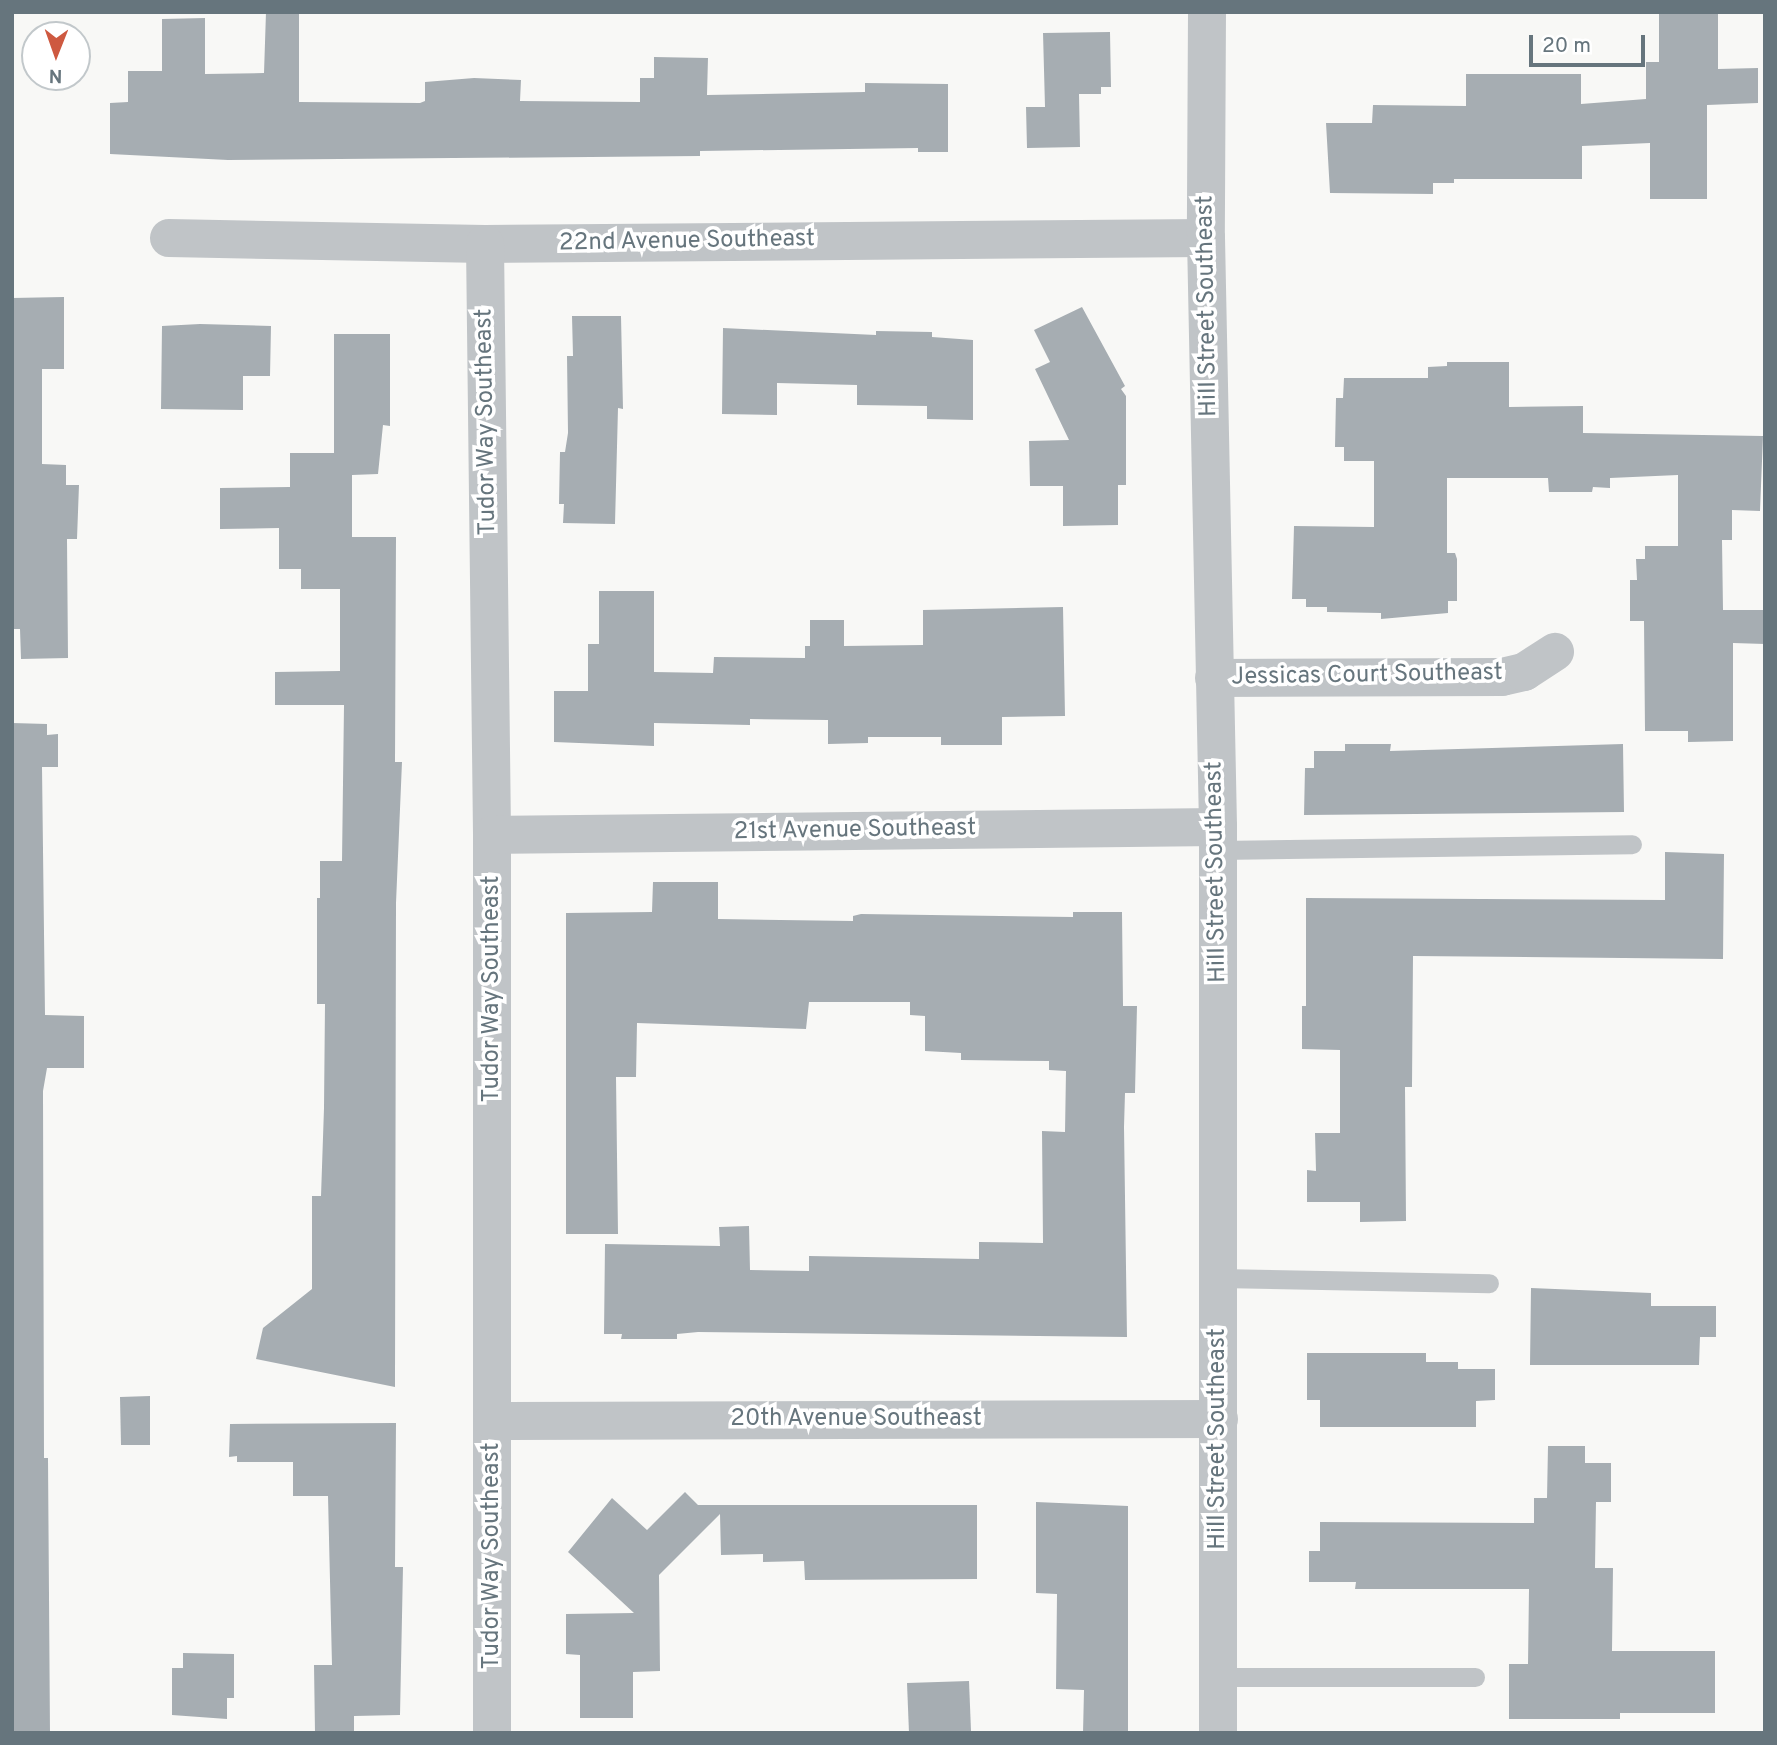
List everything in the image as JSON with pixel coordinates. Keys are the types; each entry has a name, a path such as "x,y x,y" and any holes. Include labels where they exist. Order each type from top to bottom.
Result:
{"street":[{"name":"Hill Street Southeast","path":"1207,12 1206,237 1218,838 1218,1733"},
{"name":"22nd Avenue Southeast","path":"169,237 485,244 1206,237"},
{"name":"Tudor Way Southeast","path":"485,244 492,835 492,1733"},
{"name":"Jessicas Court Southeast","path":"1214,678 1502,677 1524,672 1555,652"},
{"name":"21st Avenue Southeast","path":"492,835 1218,838"},
{"name":"20th Avenue Southeast","path":"493,1421 1219,1419"}],"lane":[{"path":"1218,838 1632,844"},
{"path":"1219,1278 1489,1283"},
{"path":"1218,1677 1475,1677"}],"building":[{"path":"266,12 299,12 299,102 420,103 425,101 425,82 474,78 521,80 520,101 640,102 640,78 654,78 654,57 708,58 707,95 865,92 865,83 948,84 948,152 918,152 918,148 700,151 700,156 228,160 110,154 110,103 128,102 128,71 162,71 162,19 205,18 205,74 264,73"},
{"path":"1659,12 1718,12 1718,69 1758,68 1758,103 1707,105 1707,199 1650,199 1650,143 1582,146 1582,179 1454,179 1454,183 1433,183 1433,194 1330,193 1326,123 1372,123 1373,105 1466,106 1466,74 1581,74 1581,104 1646,99 1646,62 1659,62"},
{"path":"1110,32 1111,87 1101,87 1101,94 1079,94 1080,147 1027,148 1026,107 1045,107 1043,33"},
{"path":"64,297 64,369 42,369 42,464 66,465 66,485 79,485 77,539 67,539 68,658 21,659 20,629 12,629 12,298"},
{"path":"1082,307 1125,386 1121,389 1126,396 1126,485 1118,485 1118,525 1063,526 1063,486 1030,486 1029,441 1069,440 1035,369 1050,362 1034,330"},
{"path":"572,316 621,316 623,409 618,408 615,524 563,523 564,504 559,504 560,452 565,452 568,433 567,356 573,356"},
{"path":"162,326 271,326 270,376 243,376 243,410 161,409"},
{"path":"723,328 876,335 876,331 932,332 932,337 973,340 973,420 927,419 927,406 857,405 857,385 777,383 777,415 722,414"},
{"path":"334,334 390,334 390,426 383,425 378,474 352,475 352,537 396,537 395,762 402,762 396,903 395,1387 256,1359 263,1328 312,1289 312,1196 321,1196 324,1108 325,1004 317,1004 317,898 320,898 320,861 342,861 344,705 275,705 275,672 340,671 340,589 301,589 301,569 279,569 279,528 220,529 220,488 290,487 290,453 334,453"},
{"path":"1447,362 1509,362 1509,407 1583,406 1583,433 1763,436 1760,511 1732,510 1732,540 1722,540 1723,610 1765,610 1765,644 1733,643 1733,741 1688,742 1688,731 1645,731 1644,621 1630,621 1630,580 1637,580 1636,559 1645,559 1645,546 1678,546 1678,475 1610,478 1610,488 1593,487 1592,492 1549,492 1548,478 1447,478 1447,553 1455,553 1457,559 1457,601 1448,601 1448,613 1381,619 1381,613 1327,612 1327,607 1306,607 1306,599 1292,599 1294,526 1374,527 1374,461 1344,461 1344,447 1335,447 1336,398 1343,398 1344,378 1428,378 1428,367 1447,366"},
{"path":"599,591 654,591 654,672 713,673 714,657 805,658 805,646 810,646 810,620 844,620 844,646 923,645 923,610 1063,607 1065,716 1002,717 1002,745 941,745 941,737 868,737 868,743 828,744 828,720 750,719 750,725 654,723 654,746 554,742 554,691 588,691 588,644 599,644"},
{"path":"12,723 47,724 47,735 58,734 58,767 42,767 45,1015 84,1016 84,1068 47,1068 43,1091 44,1458 48,1458 50,1733 12,1733"},
{"path":"1345,744 1391,744 1390,751 1623,744 1624,812 1304,815 1305,768 1314,768 1314,751 1345,751"},
{"path":"1665,852 1724,854 1723,959 1413,956 1412,1087 1405,1087 1406,1221 1360,1222 1360,1202 1307,1202 1307,1170 1316,1171 1315,1133 1340,1133 1340,1050 1302,1049 1302,1006 1306,1006 1306,898 1665,900"},
{"path":"653,882 718,882 718,919 853,921 853,916 861,914 1073,917 1073,912 1122,912 1123,1006 1137,1006 1135,1093 1125,1093 1127,1337 698,1332 677,1334 677,1339 621,1339 622,1334 604,1334 605,1244 720,1246 719,1227 749,1226 750,1270 809,1271 809,1256 979,1259 979,1242 1043,1243 1042,1131 1065,1132 1066,1071 1049,1070 1049,1061 961,1060 961,1053 925,1051 925,1016 910,1015 910,1002 809,1002 806,1029 637,1023 636,1077 616,1077 618,1234 566,1234 566,913 652,912"},
{"path":"1531,1288 1651,1293 1651,1306 1716,1306 1716,1337 1700,1337 1699,1365 1530,1365"},
{"path":"1307,1353 1426,1353 1426,1362 1458,1362 1458,1369 1495,1369 1495,1400 1476,1401 1476,1427 1320,1427 1320,1400 1307,1400"},
{"path":"150,1396 150,1445 121,1445 120,1397"},
{"path":"396,1423 395,1567 403,1567 400,1715 354,1716 354,1733 315,1733 314,1665 332,1665 328,1496 293,1496 293,1462 237,1462 237,1456 229,1457 230,1424"},
{"path":"1548,1446 1585,1446 1585,1463 1611,1463 1611,1502 1596,1502 1595,1568 1613,1568 1612,1651 1715,1651 1715,1713 1620,1713 1620,1719 1509,1719 1509,1664 1528,1664 1529,1589 1355,1589 1356,1582 1309,1582 1309,1551 1320,1551 1320,1522 1534,1523 1534,1498 1547,1498"},
{"path":"685,1492 698,1505 977,1505 977,1579 805,1580 804,1561 763,1562 763,1554 721,1555 720,1514 659,1575 660,1671 633,1672 633,1718 580,1718 580,1655 566,1654 566,1614 634,1613 568,1552 612,1498 647,1530"},
{"path":"1036,1502 1128,1506 1128,1733 1083,1733 1084,1690 1056,1689 1057,1594 1036,1593"},
{"path":"183,1653 234,1654 234,1698 227,1698 227,1719 172,1715 172,1668 183,1668"},
{"path":"969,1681 971,1731 909,1733 907,1683"}]}
